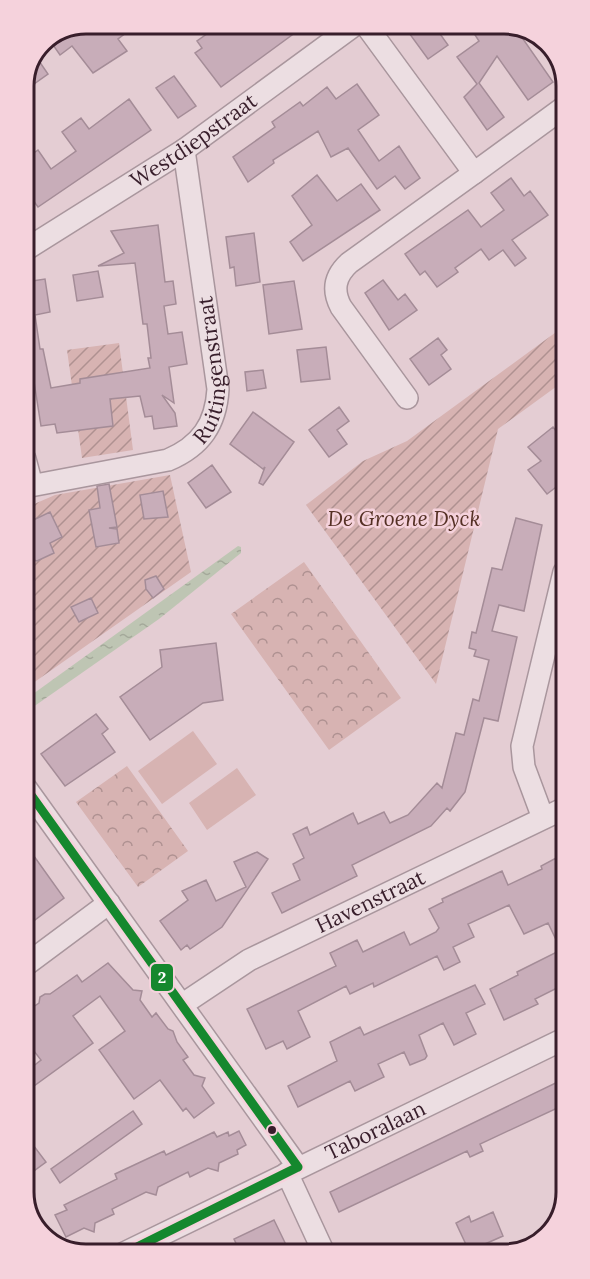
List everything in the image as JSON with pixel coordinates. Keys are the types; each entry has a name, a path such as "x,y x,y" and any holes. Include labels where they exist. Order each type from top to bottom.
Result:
{"street":[{"name":"Westdiepstraat","path":"35,244 184,150 341,35"},
{"path":"372,35 474,173"},
{"path":"407,398 341,307 336,298 337,279 349,263 556,113"},
{"name":"Ruitingenstraat","path":"35,485 168,460 185,452 201,439 211,425 217,407 218,388 184,150"},
{"path":"543,818 524,767 522,746 556,605"},
{"path":"34,800 183,1004 293,1170 321,1244"},
{"name":"Havenstraat","path":"183,1004 249,960 556,812"},
{"path":"34,959 109,903"},
{"name":"Taboralaan","path":"142,1244 556,1043"}],"green space":[{"name":"De Groene Dyck","path":"556,332 556,387 498,429 436,684 306,505 363,461 407,441"},
{"path":"119,343 133,450 82,458 67,350"},
{"path":"170,475 191,572 34,682 35,504 55,495"},
{"path":"304,562 401,698 329,750 231,614"},
{"path":"193,731 217,764 162,804 138,771"},
{"path":"127,766 188,851 138,887 76,802"},
{"path":"237,768 256,795 207,830 189,803"}],"water":[{"path":"238,546 241,547 241,553 159,619 34,706 34,693"}],"building":[{"path":"80,35 123,35 118,39 127,51 93,73 72,46 60,55 54,46 70,37"},
{"path":"205,35 292,35 221,87 195,53 202,48 197,41"},
{"path":"410,35 441,35 448,45 428,59"},
{"path":"475,35 507,35 522,38 553,82 528,100 497,56 479,83 504,117 487,130 464,97 477,84 457,57 479,41"},
{"path":"40,63 48,74 35,83"},
{"path":"174,76 196,106 178,118 156,88"},
{"path":"357,84 379,115 358,130 379,161 399,146 420,178 405,189 395,176 377,189 348,148 331,157 318,131 273,160 274,163 248,182 233,157 275,127 272,122 300,102 303,106 327,87 336,99"},
{"path":"129,99 151,130 38,207 35,203 35,152 38,150 51,169 76,151 62,132 81,118 89,129"},
{"path":"317,175 337,201 361,184 380,210 303,261 290,242 312,225 292,196"},
{"path":"511,178 524,196 530,191 548,215 512,240 526,258 515,266 503,250 489,260 481,249 455,268 458,272 437,287 425,271 420,275 405,254 468,210 481,227 504,210 491,193"},
{"path":"158,225 165,282 173,281 176,304 164,306 168,334 182,332 187,364 169,367 174,403 162,395 175,413 177,426 154,429 152,416 145,417 140,396 110,399 113,426 57,433 55,424 41,426 35,386 35,281 45,279 50,312 35,315 40,349 43,349 51,388 80,383 80,379 150,368 147,324 143,324 135,263 98,266 124,253 111,231"},
{"path":"254,233 260,282 236,286 234,267 230,268 226,237"},
{"path":"98,271 103,297 77,301 73,275"},
{"path":"383,280 398,300 405,294 417,310 389,330 365,293"},
{"path":"294,281 302,329 269,334 263,285"},
{"path":"438,338 447,350 441,355 451,369 429,385 410,359"},
{"path":"326,347 330,379 301,382 297,350"},
{"path":"263,370 266,388 247,391 245,372"},
{"path":"339,407 349,421 337,430 347,444 329,457 309,430"},
{"path":"253,412 294,442 263,485 259,483 265,467 263,469 230,444"},
{"path":"553,427 556,431 556,487 547,494 528,470 541,461 528,447"},
{"path":"212,465 231,492 206,508 188,483"},
{"path":"109,484 117,527 109,528 117,529 119,543 96,547 89,510 100,508 97,486"},
{"path":"163,491 168,517 144,519 140,495"},
{"path":"50,512 62,537 50,543 54,553 37,561 35,560 35,519"},
{"path":"516,518 542,525 524,611 499,605 492,631 517,637 498,721 484,718 465,792 450,811 447,808 431,826 352,865 357,876 282,913 272,893 300,880 293,864 304,858 293,834 307,827 310,835 353,813 358,824 384,812 390,823 408,815 437,783 442,788 456,733 464,735 473,699 479,701 489,660 474,656 476,650 469,648 472,632 476,633 492,568 502,570"},
{"path":"156,576 164,589 153,598 146,589 145,580"},
{"path":"91,598 98,613 79,622 71,607"},
{"path":"216,643 223,700 203,703 150,740 120,697 162,667 160,650"},
{"path":"96,714 108,729 102,734 115,752 65,786 41,754"},
{"path":"257,852 268,859 222,927 190,949 187,945 181,950 160,921 188,900 182,891 206,880 216,901 246,887 234,862"},
{"path":"34,857 64,898 34,921"},
{"path":"556,858 556,940 548,923 524,934 509,905 468,924 474,937 453,947 460,962 444,970 437,956 374,987 373,983 350,994 346,986 298,1011 310,1037 287,1049 283,1041 266,1049 247,1009 336,966 330,953 357,940 363,952 404,932 410,945 436,932 439,928 429,909 443,902 442,899 502,871 508,885 542,869 541,866"},
{"path":"556,952 556,988 535,999 538,1004 504,1020 490,989 518,975 517,972"},
{"path":"108,963 133,990 142,991 140,1000 152,1017 156,1013 168,1029 173,1031 177,1042 188,1057 183,1060 194,1075 205,1078 202,1086 214,1103 194,1118 186,1108 183,1111 160,1080 134,1099 99,1050 125,1031 100,996 73,1016 93,1043 34,1086 34,1065 41,1060 34,1051 34,1006 39,1003 40,997 50,994 77,975 82,982"},
{"path":"475,985 485,1004 466,1013 476,1034 454,1045 443,1023 419,1035 427,1056 425,1059 410,1065 404,1052 378,1064 384,1077 355,1091 350,1081 298,1107 288,1086 337,1061 330,1042 360,1027 364,1035"},
{"path":"556,1083 556,1109 480,1144 483,1151 470,1157 467,1151 339,1212 330,1192"},
{"path":"133,1111 142,1124 60,1183 51,1169"},
{"path":"239,1131 246,1145 237,1150 238,1154 219,1163 218,1171 208,1168 190,1177 188,1172 158,1187 156,1195 146,1192 112,1209 114,1214 95,1223 94,1232 84,1228 66,1237 55,1215 67,1210 64,1205 117,1179 115,1174 164,1151 166,1155 214,1132 217,1137 228,1132 229,1136"},
{"path":"34,1146 46,1162 34,1171"},
{"path":"493,1212 503,1236 485,1244 466,1244 456,1223 469,1216 471,1222"},
{"path":"274,1220 286,1244 236,1244 234,1239"}],"transit line":[{"name":"2","path":"34,800 298,1167"},
{"name":"2","path":"143,1244 298,1167"}]}
